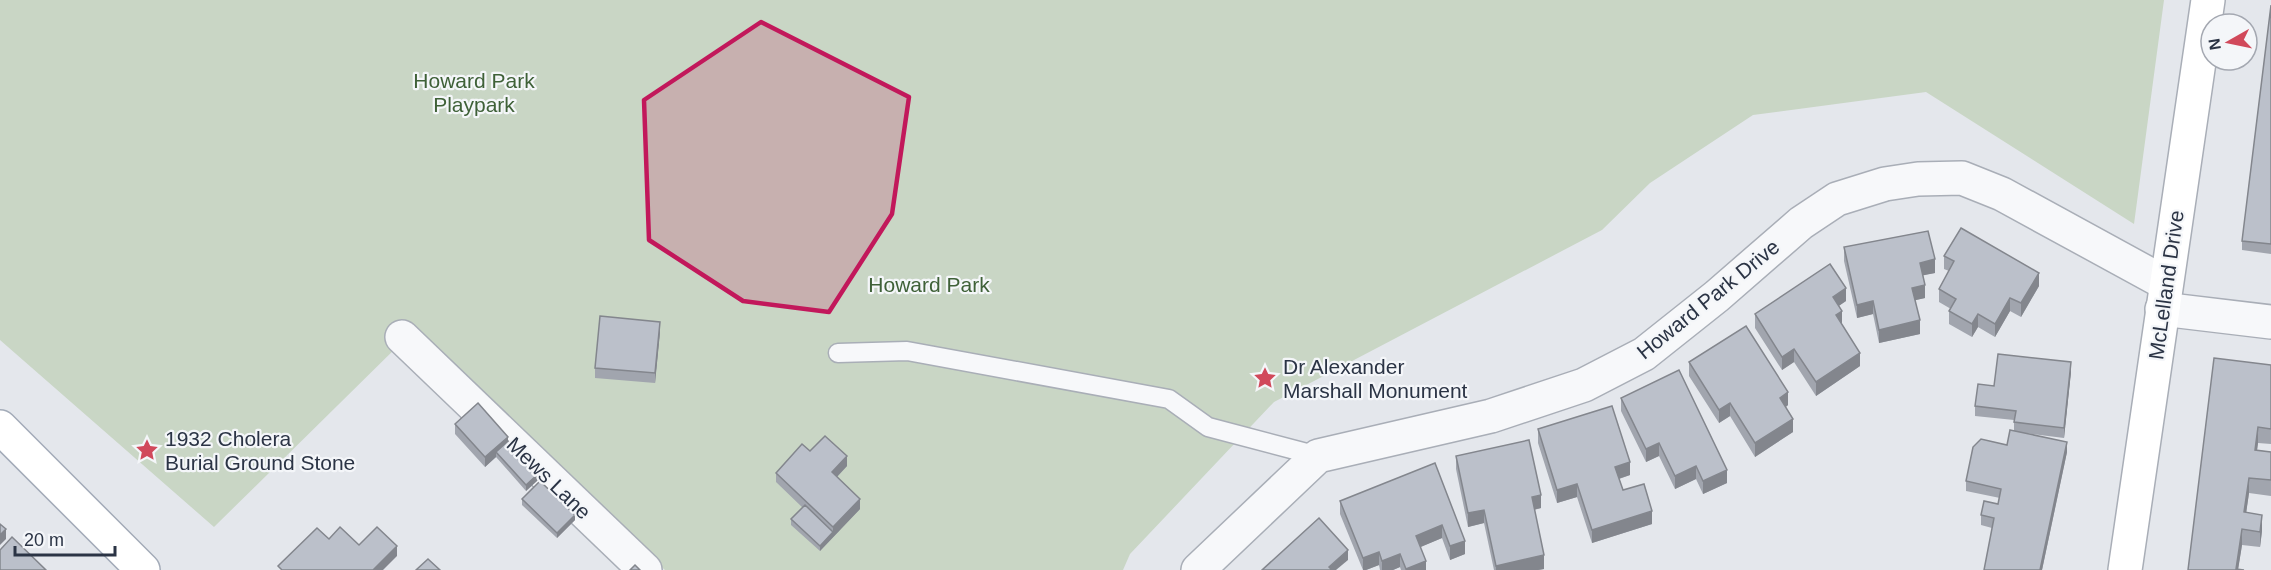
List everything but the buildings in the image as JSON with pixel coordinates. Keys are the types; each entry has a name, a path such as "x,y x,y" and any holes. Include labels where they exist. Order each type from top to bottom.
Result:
{"street":[{"name":"McLelland Drive","path":"2125,570 2208,0"},
{"name":"Howard Park Drive","path":"1318,456 1491,416 1584,385 1644,354 1717,296 1801,223 1837,199 1885,184 1918,179 1962,178 2002,194 2164,296"},
{"path":"2164,296 2271,322"},
{"name":"Mews Lane","path":"402,337 645,570"},
{"path":"0,427 143,570"},
{"path":"1198,570 1318,456"}],"lane":[{"path":"838,353 907,351 1170,399 1208,427 1318,456"}],"highlighted area":[{"path":"761,22 909,97 892,214 829,312 743,301 649,240 644,100"}],"green space":[{"name":"Howard Park","path":"0,0 2164,0 2134,224 1926,92 1753,115 1650,183 1602,230 1274,402 1130,554 1123,570 665,570 404,340 214,527 0,340"}],"place":[{"name":"Dr Alexander Marshall Monument","path":"1265,378"},
{"name":"1932 Cholera Burial Ground Stone","path":"147,450"}],"park label":[{"name":"Howard Park Playpark","path":"474,92"}]}
